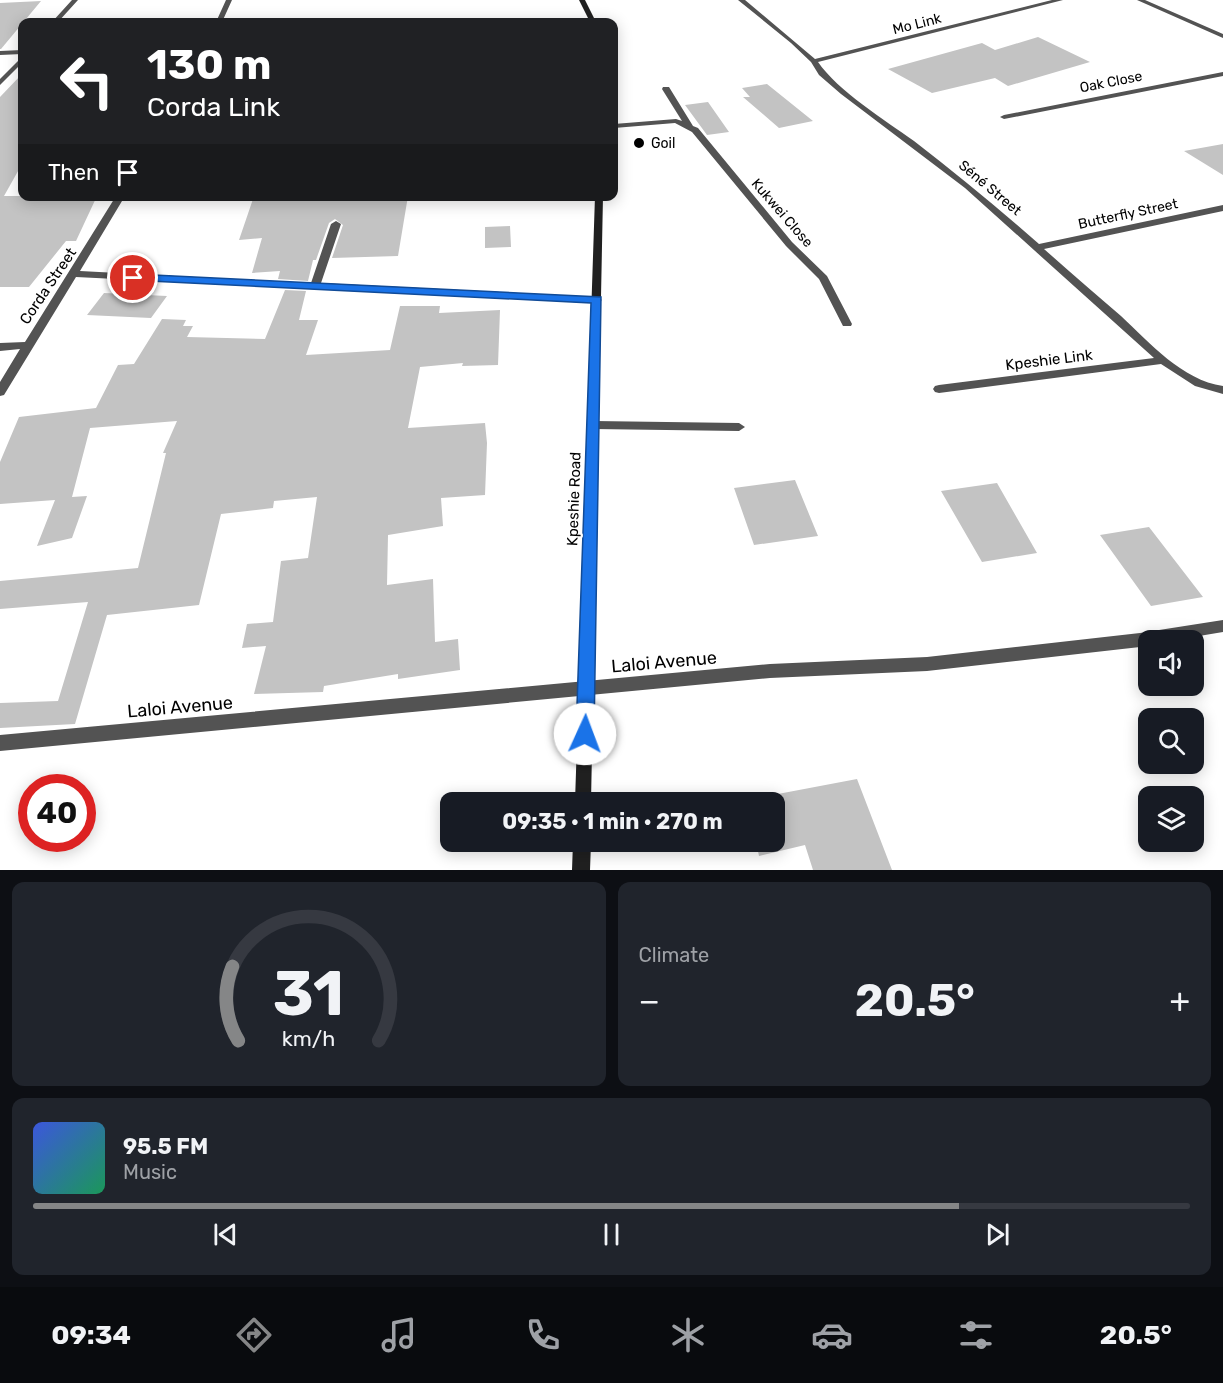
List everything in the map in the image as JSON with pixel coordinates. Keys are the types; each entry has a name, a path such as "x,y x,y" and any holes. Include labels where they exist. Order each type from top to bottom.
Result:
{"street":[{"path":"59,18 75,0"},
{"path":"221,18 230,0"},
{"path":"582,0 591,18"},
{"name":"Séné Street","path":"741,0 814,61 822,73 844,92 924,151 1038,247 1163,360 1193,380 1223,390"},
{"name":"Mo Link","path":"814,61 1060,0"},
{"path":"1140,0 1223,36"},
{"path":"0,53 18,52"},
{"path":"0,83 18,63"},
{"name":"Oak Close","path":"1004,117 1223,74"},
{"name":"Kukwei Close","path":"666,89 689,126 700,136 789,244 823,278 847,324"},
{"path":"618,126 676,122 689,126"},
{"name":"Corda Street","path":"0,392 118,201"},
{"name":"Kpeshie Road","path":"583,792 599,201"},
{"name":"Butterfly Street","path":"1038,247 1223,208"},
{"path":"315,287 336,224"},
{"path":"75,274 597,300"},
{"path":"0,347 27,345"},
{"name":"Kpeshie Link","path":"939,389 1163,360"},
{"path":"594,424 739,427"},
{"name":"Laloi Avenue","path":"0,743 770,671 927,664 1140,640 1223,626"},
{"path":"581,870 582,852"}],"building":[{"path":"41,1 27,18 18,18 18,29 1,49 0,49 0,3"},
{"path":"1038,37 1090,62 1008,86 995,78 932,93 888,69 982,43 995,50"},
{"path":"18,78 18,171 4,196 18,196 18,201 95,201 76,241 66,241 29,287 0,287 0,97"},
{"path":"767,84 813,121 779,128 743,97 750,97 742,88"},
{"path":"708,102 729,132 707,135 685,105"},
{"path":"1223,144 1223,175 1184,151"},
{"path":"252,201 407,201 398,256 332,258 343,225 335,219 329,223 316,260 313,260 308,281 278,279 280,271 252,273 262,238 239,240"},
{"path":"510,226 511,247 485,248 485,227"},
{"path":"285,290 306,291 299,320 318,320 306,355 390,350 400,306 440,306 439,313 500,310 498,365 462,366 463,363 420,367 408,428 485,423 487,443 485,495 441,498 443,526 388,535 387,585 433,579 435,642 458,639 460,670 398,679 398,674 324,686 323,692 254,694 266,646 242,648 247,624 273,622 281,561 308,558 317,497 274,501 273,508 221,514 199,605 107,615 75,724 0,728 0,703 58,701 88,602 0,609 0,581 138,568 166,453 163,453 177,421 90,428 72,497 87,496 72,538 37,546 55,500 0,504 0,462 19,417 96,408 118,365 134,364 162,319 186,320 183,326 193,326 187,337 265,339"},
{"path":"104,293 167,296 151,318 87,315"},
{"path":"795,480 818,536 754,545 734,488"},
{"path":"997,483 1037,553 982,562 941,491"},
{"path":"1149,527 1203,597 1151,606 1100,535"},
{"path":"857,779 892,870 813,870 805,845 785,850 785,793"},
{"path":"758,852 776,852 759,856"}],"place":[{"name":"Goil","path":"639,143"}],"route":[{"path":"133,278 597,300 585,734"}]}
